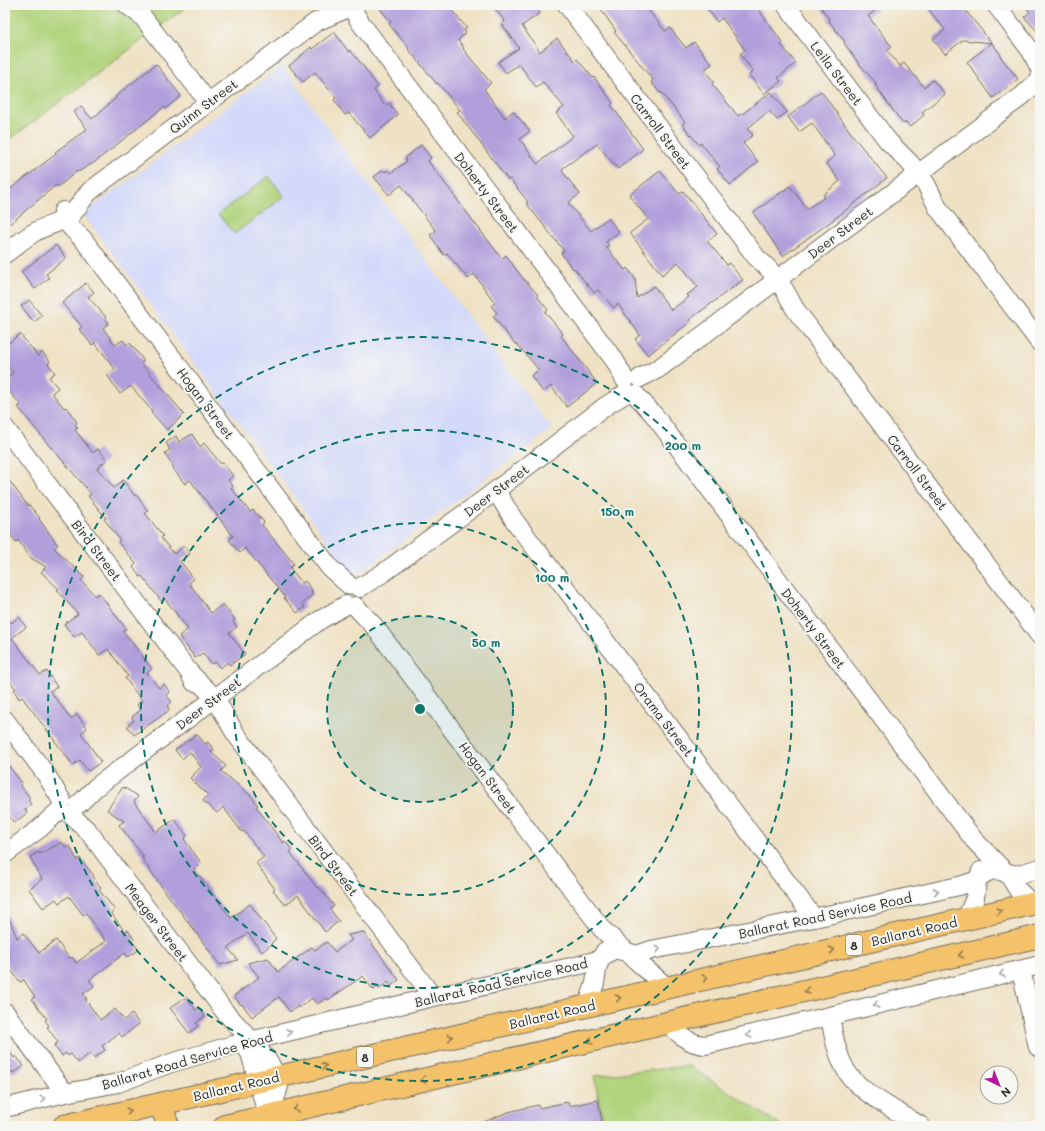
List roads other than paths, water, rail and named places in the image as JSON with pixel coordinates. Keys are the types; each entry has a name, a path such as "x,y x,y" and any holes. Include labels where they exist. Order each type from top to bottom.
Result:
{"highway":[{"name":"Ballarat Road","path":"64,1126 1036,903"},
{"path":"225,1126 268,1121 669,1023 1040,936"},
{"path":"161,1104 168,1126"}],"street":[{"path":"127,5 142,16 208,102"},
{"name":"Carroll Street","path":"567,5 756,257 763,274 774,281 778,294 795,309 1040,636"},
{"name":"Leila Street","path":"786,5 888,141 903,168 914,176 919,189 938,208 1040,343"},
{"path":"996,5 1035,55 1040,78"},
{"name":"Quinn Street","path":"5,254 34,232 42,223 54,215 66,215 69,203 78,195 90,191 316,22 325,12 344,6"},
{"name":"Doherty Street","path":"344,6 360,22 974,840 1007,873 1018,890 1036,903"},
{"name":"Deer Street","path":"5,854 493,493 607,405 1022,96 1040,78"},
{"name":"Hogan Street","path":"66,215 75,222 82,239 602,929 667,987"},
{"name":"Bird Street","path":"5,428 433,997"},
{"name":"Orama Street","path":"493,493 814,918"},
{"name":"Meager Street","path":"5,720 247,1042 250,1053 267,1079 268,1121"},
{"name":"Doherty Street","path":"966,919 975,898 978,878 982,870 982,861 974,840"},
{"name":"Ballarat Road Service Road","path":"5,1108 65,1093 118,1083 171,1063 247,1042 433,997 580,965 602,958 609,952 615,950 637,955 651,950 814,918 959,886 973,882 987,872 995,870 1017,875 1040,868"},
{"name":"Hogan Street","path":"588,1005 595,983 598,966 605,953 606,946 602,929"},
{"path":"669,1023 678,1034 691,1042 705,1045 1040,965"},
{"path":"1021,970 1038,1047"},
{"path":"5,1012 65,1093"},
{"path":"830,1016 837,1047 847,1073 862,1089 921,1126"}]}
